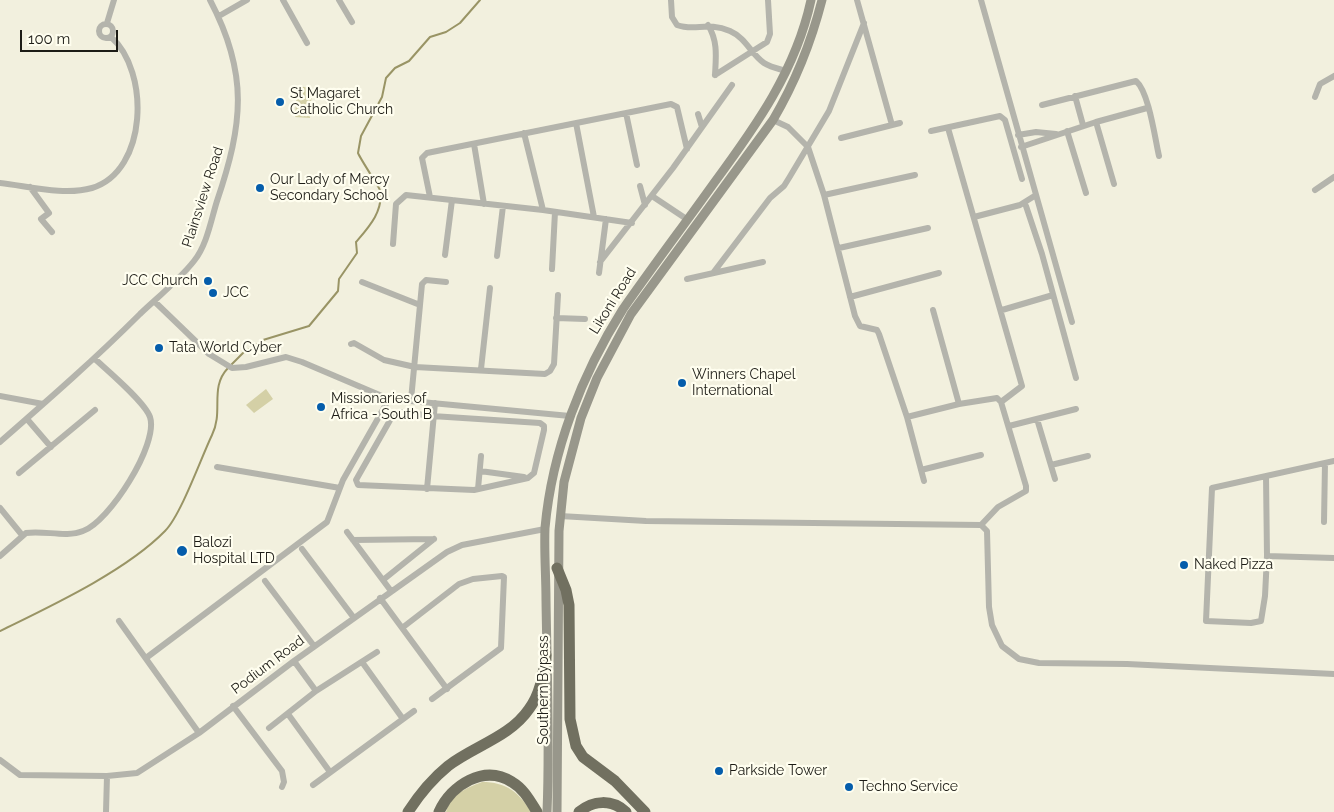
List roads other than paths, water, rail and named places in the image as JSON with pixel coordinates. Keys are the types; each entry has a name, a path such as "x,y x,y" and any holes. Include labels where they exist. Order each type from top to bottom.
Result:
{"highway":[{"path":"557,568 566,590 569,605 570,719 576,746 583,757 615,781 645,812"},
{"path":"408,812 427,786 448,766 519,721 529,710 540,689 546,655"},
{"path":"439,812 449,795 458,787 470,780 489,775 498,776 512,782 528,796 537,812"},
{"path":"579,812 595,803 609,802 626,812"}],"main road":[{"name":"Likoni Road","path":"546,655 545,529 552,481 570,416 614,323 763,114 786,72 801,36 811,0"},
{"name":"Likoni Road","path":"557,568 560,516 566,473 581,418 597,378 631,314 773,120 799,70 812,38 822,0"},
{"path":"570,416 581,418"},
{"name":"Southern Bypass","path":"557,568 557,812"},
{"name":"Southern Bypass","path":"546,655 549,766 547,812"}],"street":[{"path":"0,183 74,190 90,188 102,184 114,174 124,160 136,127 139,110 138,95 131,65 118,43 111,37 101,38 98,33 99,28 107,23 114,0"},
{"name":"Plainsview Road","path":"0,442 95,359 196,258 210,225 235,140 238,119 238,84 231,48 210,0"},
{"path":"218,16 247,0"},
{"path":"283,0 307,42"},
{"path":"339,0 352,22"},
{"path":"671,0 672,17 677,25 690,27 708,25 734,33 764,63 786,72"},
{"path":"708,25 715,36 715,76 765,44 769,39 768,0"},
{"path":"857,0 892,125"},
{"path":"981,0 1072,322"},
{"path":"107,23 112,26 113,32 111,37"},
{"path":"712,273 770,198 784,186 808,147 828,111 864,23"},
{"path":"1315,97 1320,84 1334,76"},
{"path":"1042,105 1136,80 1140,85 1148,108 1159,156"},
{"path":"600,262 632,223 732,85"},
{"path":"1075,96 1084,126"},
{"path":"430,197 423,156 524,133 626,113 675,104 687,149"},
{"path":"1022,147 1067,130 1148,108"},
{"path":"626,113 637,165"},
{"path":"698,114 702,127"},
{"path":"931,131 998,116 1003,118 1022,179"},
{"path":"773,120 788,127 808,147 824,194 850,297 860,326 877,330 879,334 906,417 924,481"},
{"path":"1096,122 1114,184"},
{"path":"576,123 594,217"},
{"path":"841,138 900,123"},
{"path":"948,128 1002,310 1022,386 1002,402"},
{"path":"1067,130 1086,194"},
{"path":"1018,135 1036,132 1056,134"},
{"path":"524,133 543,210"},
{"path":"474,144 484,204"},
{"path":"824,194 915,175"},
{"path":"1315,190 1334,177"},
{"path":"640,186 645,205"},
{"path":"30,187 49,213 41,219 52,232"},
{"path":"393,244 397,201 406,195 543,210 632,223"},
{"path":"652,196 688,220"},
{"path":"1023,206 1036,196"},
{"path":"446,255 452,200"},
{"path":"974,217 1038,204"},
{"path":"498,256 503,206"},
{"path":"1023,206 1053,296 1076,378"},
{"path":"552,269 555,212"},
{"path":"599,272 606,219"},
{"path":"839,248 928,228"},
{"path":"686,279 763,262"},
{"path":"850,297 939,273"},
{"path":"362,282 420,305"},
{"path":"411,400 423,282 446,282"},
{"path":"481,369 490,288"},
{"path":"351,344 391,362 415,367 481,369 545,374 550,371 554,364 558,295"},
{"path":"1002,310 1053,296"},
{"path":"154,301 208,354 223,364 238,369 276,358 294,359 389,399 570,416"},
{"path":"933,310 959,404"},
{"path":"556,318 584,319"},
{"path":"0,556 22,535 76,533 89,528 126,487 148,443 152,428 150,415 95,359"},
{"path":"0,396 43,404"},
{"path":"906,417 959,404 996,398 1002,402 1026,491 998,507 981,525"},
{"path":"146,658 324,524 340,488 389,399"},
{"path":"426,489 432,416 435,403"},
{"path":"1009,426 1076,409"},
{"path":"19,474 95,410"},
{"path":"401,412 432,416 540,423 544,426 544,430 534,473 528,478 478,489 426,489 359,485 356,480 393,415 401,412"},
{"path":"27,419 51,447"},
{"path":"1037,420 1055,478"},
{"path":"921,470 982,455"},
{"path":"478,489 481,456"},
{"path":"1051,466 1088,456"},
{"path":"1266,476 1266,596 1261,620 1251,623 1206,621 1212,488 1266,476 1325,464 1334,461"},
{"path":"1324,522 1325,464"},
{"path":"217,467 340,488"},
{"path":"480,471 528,478"},
{"path":"0,508 22,535"},
{"path":"560,516 646,520 981,525 987,531 989,607 992,625 1002,646 1019,659 1038,663 1134,664 1334,674"},
{"name":"Podium Road","path":"0,760 20,775 107,776 138,774 199,733 294,660 391,590 454,548 545,529"},
{"path":"347,532 391,590"},
{"path":"353,540 434,540 384,580"},
{"path":"302,549 354,618"},
{"path":"1267,556 1334,558"},
{"path":"402,628 459,584 472,580 503,576 501,648 432,699"},
{"path":"265,581 314,646"},
{"path":"380,598 447,689"},
{"path":"119,621 199,733"},
{"path":"270,728 316,692 378,652"},
{"path":"294,660 316,692"},
{"path":"362,662 404,718"},
{"path":"233,706 282,771 284,782 282,787"},
{"path":"313,785 414,711"},
{"path":"288,714 330,772"},
{"path":"106,812 107,776"}],"waterway":[{"path":"232,364 243,353 263,340 309,326 338,291 339,279 357,253 356,242 374,219 380,205 380,190 358,153 361,136 382,97 386,78 395,68 409,61 430,37 446,32 460,23 480,0"},
{"path":"0,631 109,574 149,546 165,531 184,500 212,435 217,417 219,384 228,368"}],"place":[{"name":"St Magaret Catholic Church","path":"280,102"},
{"name":"Our Lady of Mercy Secondary School","path":"260,188"},
{"name":"JCC Church","path":"208,281"},
{"name":"JCC","path":"213,293"},
{"name":"Tata World Cyber","path":"159,348"},
{"name":"Winners Chapel International","path":"682,383"},
{"name":"Missionaries of Africa - South B","path":"321,407"},
{"name":"Balozi Hospital LTD","path":"182,551"},
{"name":"Naked Pizza","path":"1184,565"},
{"name":"Parkside Tower","path":"719,771"},
{"name":"Techno Service","path":"849,787"}]}
